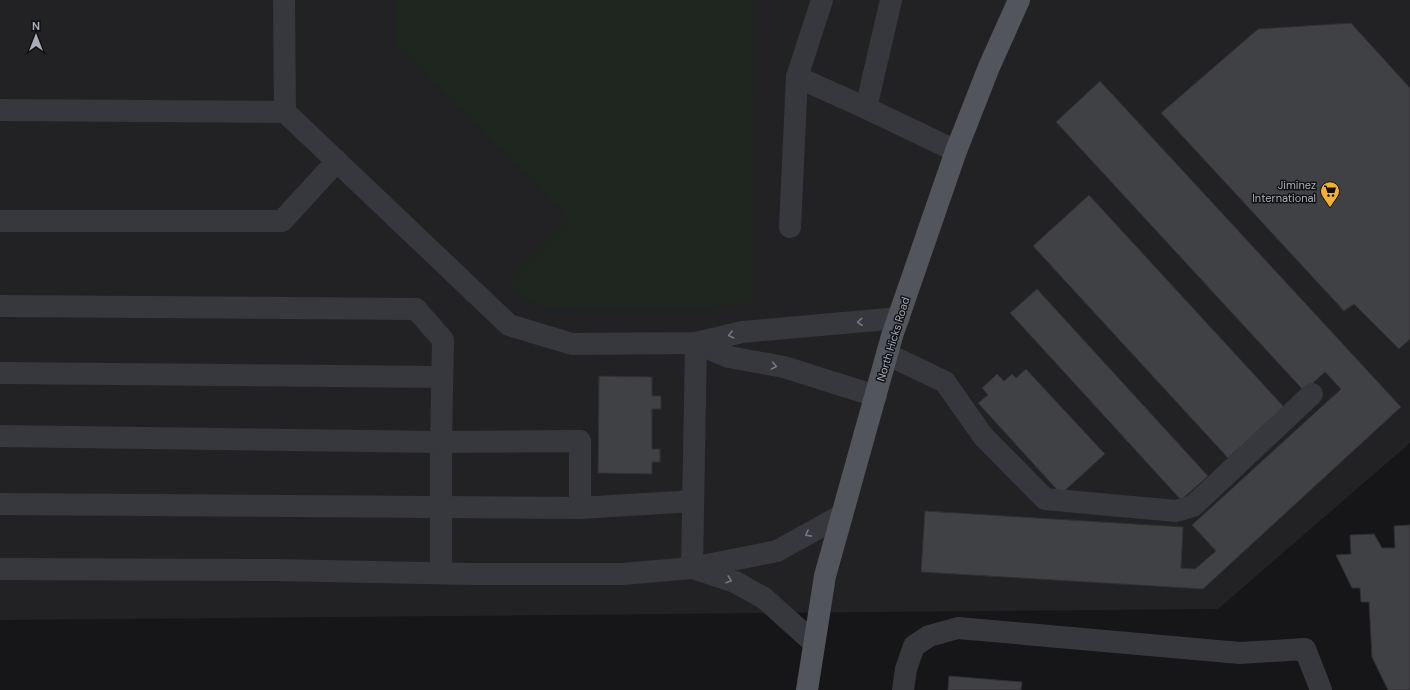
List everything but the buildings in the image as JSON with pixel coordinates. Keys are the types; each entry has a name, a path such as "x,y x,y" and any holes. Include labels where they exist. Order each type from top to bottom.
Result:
{"main road":[{"name":"North Hicks Road","path":"807,690 825,576 899,318 956,151 989,67 1019,0"}],"street":[{"path":"284,0 285,112"},
{"path":"790,227 797,77 822,0"},
{"path":"866,108 892,1"},
{"path":"797,77 956,151"},
{"path":"0,110 285,112 509,325 572,344 696,343 742,332 899,318"},
{"path":"0,221 282,221 337,161"},
{"path":"0,306 416,309 443,340 440,573"},
{"path":"696,343 730,357 784,368 876,396"},
{"path":"692,568 696,343"},
{"path":"888,354 945,382 983,436 1044,499 1176,511 1193,506 1312,394"},
{"path":"0,373 442,377"},
{"path":"0,436 441,442 580,441 580,508"},
{"path":"0,504 580,508 693,501"},
{"path":"0,570 275,570 622,574 692,568 777,550 842,515"},
{"path":"692,568 735,582 764,598 814,643"},
{"path":"903,690 906,669 914,646 929,636 958,628 1240,653 1305,649 1321,690"}],"shaded area":[{"path":"0,0 1410,0 1410,443 1218,609 0,620"},
{"path":"396,0 753,0 752,304 683,309 546,308 529,301 516,292 507,282 570,218 396,47"}],"place":[{"name":"Jiminez International","path":"1330,208"}]}
